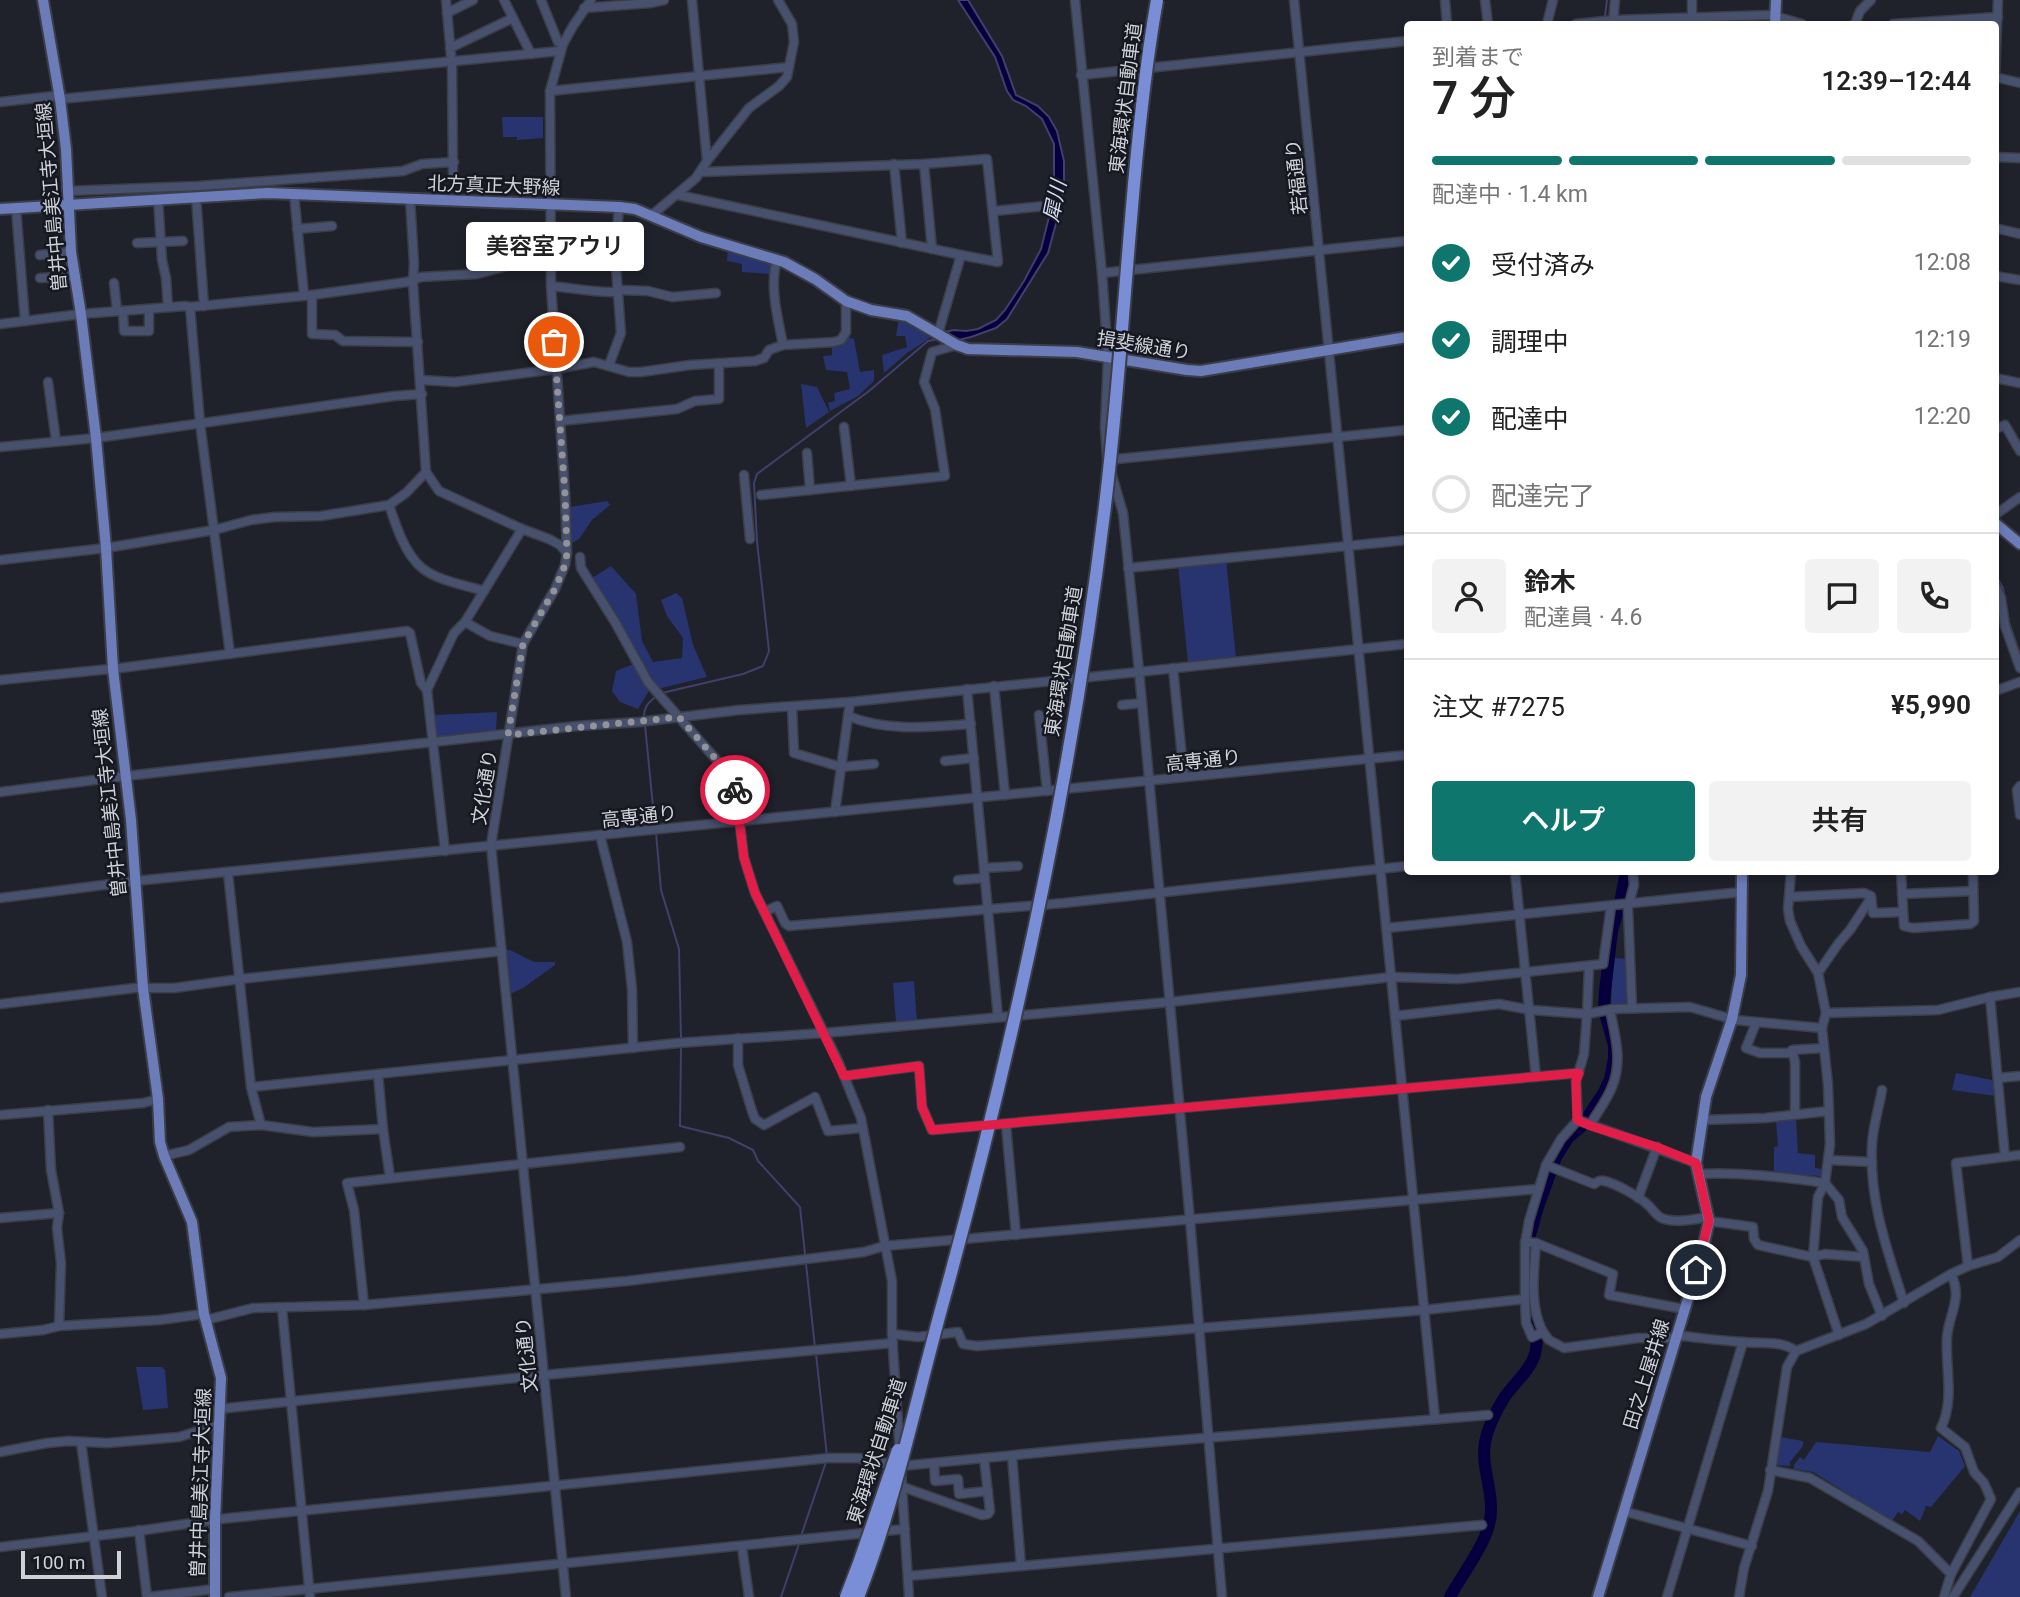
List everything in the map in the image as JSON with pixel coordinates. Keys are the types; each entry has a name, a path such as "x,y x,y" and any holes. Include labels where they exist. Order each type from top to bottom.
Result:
{"highway":[{"name":"東海環状自動車道","path":"858,1597 896,1488 988,1135 1012,1037 1051,847 1087,638 1106,497 1139,122 1157,0"},
{"name":"東海環状自動車道","path":"846,1597 878,1510 940,1316"}],"main road":[{"name":"曽井中島美江寺大垣線","path":"43,0 60,99 66,149 71,252 96,438 113,669 126,776 143,988 158,1099 160,1142 192,1222 205,1317 221,1378 218,1409 215,1593"},
{"path":"1776,0 1776,20"},
{"name":"北方真正大野線","path":"0,209 268,193 635,209 701,237 777,260 815,279 846,301 871,310 907,316 957,345"},
{"name":"揖斐線通り","path":"957,345 968,349 1077,352 1201,371 1404,338"},
{"path":"1999,526 2020,544"},
{"name":"田之上屋井線","path":"1598,1597 1702,1252 1709,1219 1698,1169 1702,1120 1706,1097 1732,1018 1741,975 1742,875"}],"street":[{"path":"446,0 451,61 453,173"},
{"path":"447,13 473,0"},
{"path":"505,0 531,54"},
{"name":"文化通り","path":"566,1597 491,845 523,644 555,589 567,553 551,286 550,91 562,48 591,0"},
{"path":"584,8 664,0"},
{"path":"692,0 707,161"},
{"path":"652,215 678,195 700,172 749,108 787,77 794,42 792,24 778,0"},
{"path":"1075,0 1108,357 1105,427 1107,460 1123,513 1139,671 1222,1597"},
{"name":"若福通り","path":"1294,0 1434,1419"},
{"path":"1445,0 1447,21"},
{"path":"1485,0 1488,21"},
{"path":"1548,21 1553,0"},
{"path":"1613,21 1615,0"},
{"path":"1692,0 1692,21 1771,15 1776,20"},
{"path":"1856,21 1860,11 1871,0"},
{"path":"1998,0 1998,21"},
{"path":"0,102 54,96 60,99 531,54 562,48 544,1"},
{"path":"1937,21 1998,17"},
{"path":"450,48 513,18"},
{"path":"1081,75 1404,41"},
{"path":"550,91 789,67"},
{"path":"1999,79 2020,83"},
{"path":"1999,157 2020,158"},
{"path":"678,195 998,262 987,159 924,164 700,172"},
{"path":"66,191 239,183 403,171 422,163 454,162"},
{"path":"894,164 902,243"},
{"path":"924,164 932,249"},
{"path":"294,194 312,334 335,335 343,341 418,342"},
{"path":"196,197 204,306"},
{"path":"410,198 426,472 439,491 560,545 567,553"},
{"path":"158,199 168,307"},
{"path":"993,211 1045,206"},
{"path":"609,365 621,333 615,254 619,207"},
{"path":"16,208 25,321"},
{"path":"297,229 332,226"},
{"path":"551,229 617,232"},
{"path":"1999,229 2020,234"},
{"path":"137,243 183,241"},
{"path":"1102,273 1404,241"},
{"path":"40,255 71,252"},
{"path":"0,324 81,314 204,306 308,295 451,274 477,274 547,255 551,257"},
{"path":"938,334 961,255"},
{"path":"777,260 774,289 783,345"},
{"path":"40,278 75,276"},
{"path":"1999,277 2020,280"},
{"path":"114,283 124,331 149,331 149,309"},
{"path":"551,286 596,292 648,292 672,297 716,293"},
{"path":"421,380 455,382 594,362 629,372 641,372 690,365 755,361 764,358 769,350 783,345 841,340 846,332 846,301"},
{"path":"190,307 200,423 230,654"},
{"path":"761,495 945,476 935,409 924,382 932,352 957,345"},
{"path":"560,421 677,409 695,401 719,399 719,363"},
{"path":"1999,379 2020,383"},
{"path":"48,382 56,441"},
{"path":"0,447 96,438 422,394"},
{"path":"1999,427 2005,425 2020,452"},
{"path":"844,427 851,486"},
{"path":"1107,460 1404,430"},
{"path":"807,453 810,490"},
{"path":"0,560 106,548 214,530 251,520 321,516 388,505 406,493 426,472"},
{"path":"744,475 750,539"},
{"path":"1999,513 2020,497"},
{"path":"388,505 414,560 424,570 484,591"},
{"path":"427,690 454,633 465,622 522,529"},
{"path":"1128,568 1404,540"},
{"path":"580,557 581,568 648,682 728,773 736,792 744,858 755,893 824,1032 861,1118 892,1281 893,1339 909,1597"},
{"path":"1999,594 2005,626 2020,667"},
{"path":"465,622 490,636 523,644"},
{"path":"0,680 113,669 407,631 410,633 421,682 427,690 445,851"},
{"path":"0,792 577,726 850,702 1404,644"},
{"path":"1173,668 1184,777"},
{"path":"1999,690 2020,682"},
{"path":"994,686 1005,795"},
{"path":"967,689 998,1017"},
{"path":"835,812 850,702"},
{"path":"1122,705 1142,703"},
{"path":"792,707 794,753 841,767 874,764"},
{"path":"1040,715 1046,791"},
{"path":"848,716 860,721 914,728 971,724"},
{"name":"高専通り","path":"0,898 135,881 1404,754"},
{"path":"945,761 974,758"},
{"path":"2020,786 2017,790 2020,816"},
{"path":"600,835 626,942 632,989 633,1048"},
{"path":"984,868 1018,866"},
{"path":"764,912 777,906 789,926 1160,893 1404,866"},
{"path":"228,873 251,1087 261,1125"},
{"path":"1515,875 1536,1077"},
{"path":"1632,1008 1628,908 1634,885 1633,875"},
{"path":"1791,875 1790,921 1801,946 1818,973 1826,1013 1822,1028 1831,1128 1825,1183 1818,1197 1813,1257 1839,1335"},
{"path":"1901,875 1904,926 1913,928 1970,924 1974,921 1973,875"},
{"path":"958,880 985,878"},
{"path":"1902,894 1973,891"},
{"path":"1386,928 1742,892"},
{"path":"1790,897 1864,893 1871,898 1873,913 1903,912"},
{"path":"1818,973 1871,898"},
{"path":"251,1087 738,1038 1170,1002 1391,977 1458,979 1590,966 1603,964 1611,906"},
{"path":"0,1004 135,988 165,989 502,951"},
{"path":"1590,966 1584,1054 1576,1081 1577,1120 1561,1139 1546,1165 1525,1242 1526,1323 1532,1336 1539,1334 1564,1348 1638,1338 1682,1336 1776,1342 1796,1351"},
{"path":"1826,1013 1938,1010 2020,992"},
{"path":"1990,997 2005,1157"},
{"path":"1395,1016 1499,1004 1530,1010 1587,1014 1606,1010 1690,1006 1756,1023 1822,1028"},
{"path":"1590,1125 1612,1086 1618,1060 1617,1044 1606,1010"},
{"path":"1756,1023 1746,1048 1760,1053 1793,1053"},
{"path":"738,1038 738,1065 755,1119 764,1125 814,1097 828,1131 862,1128"},
{"path":"1796,1114 1795,1062 1792,1050 1824,1048"},
{"path":"844,1076 919,1066 922,1107 932,1130 1579,1073"},
{"path":"378,1074 390,1177"},
{"path":"1997,1078 2020,1076"},
{"path":"1882,1090 1872,1142 1874,1202 1904,1303"},
{"path":"0,1115 143,1104 158,1099"},
{"path":"48,1110 51,1170 59,1213 59,1326"},
{"path":"1702,1120 1765,1118 1829,1111"},
{"path":"1577,1120 1657,1147 1698,1169 1825,1183 1839,1200 1842,1217 1858,1241 1864,1257 1868,1284 1882,1316"},
{"path":"164,1156 189,1150 229,1127 261,1125 313,1132 383,1129"},
{"path":"1006,1125 1016,1235"},
{"path":"364,1305 354,1210 347,1183 680,1147"},
{"path":"1638,1198 1657,1147"},
{"path":"1968,1266 1956,1163 2020,1154"},
{"path":"1829,1160 1872,1161"},
{"path":"1546,1165 1594,1184 1605,1181 1638,1198 1665,1220 1709,1219 1753,1227 1755,1244 1813,1257 1825,1254 1864,1257"},
{"path":"0,1334 59,1326 205,1317 253,1308 364,1305 641,1279 864,1252 884,1246 1538,1189"},
{"path":"0,1218 59,1213"},
{"path":"1739,1597 1744,1568 1768,1491 1787,1367 1796,1351 1882,1316 1951,1274 1998,1257 2020,1240"},
{"path":"1525,1242 1536,1243 1613,1274 1609,1295 1684,1309"},
{"path":"1536,1243 1535,1312 1539,1334"},
{"path":"1944,1597 1951,1574 1990,1499 1984,1483 1974,1472 1965,1447 1941,1429 1947,1416 1950,1380 1947,1336 1955,1307 1957,1286 1951,1274"},
{"path":"218,1409 958,1332 963,1344 977,1346 1424,1310 1525,1299"},
{"path":"282,1308 309,1593"},
{"path":"1667,1597 1744,1342"},
{"path":"0,1547 215,1520 829,1458 858,1458 901,1466 1118,1445 1488,1415"},
{"path":"0,1451 47,1443 107,1443 179,1437 218,1425"},
{"path":"81,1442 102,1597"},
{"path":"1012,1456 1021,1566"},
{"path":"903,1487 988,1514 984,1458"},
{"path":"934,1463 935,1480 958,1479 959,1493 988,1491"},
{"path":"1770,1470 1810,1478 1918,1541 1951,1574"},
{"path":"1953,1597 2020,1492"},
{"path":"1623,1511 1752,1546"},
{"path":"908,1576 1482,1525"},
{"path":"229,1597 309,1593 563,1563 905,1529"},
{"path":"139,1530 148,1597 215,1593"},
{"path":"742,1547 749,1597"}],"shaded area":[{"path":"502,117 543,117 543,138 517,140 517,137 503,137"},
{"path":"728,249 772,263 770,274 742,272 742,264 727,261"},
{"path":"899,317 912,323 930,338 884,373 882,355 907,347 905,336 896,336"},
{"path":"847,337 854,339 860,372 874,370 874,381 858,396 830,411 828,403 835,401 834,393 850,389 847,372 826,370 823,356 832,355 832,346 840,344"},
{"path":"801,384 817,387 829,412 806,428"},
{"path":"607,501 610,505 592,520 579,539 572,543 570,507"},
{"path":"1226,559 1236,658 1188,663 1178,565"},
{"path":"611,566 636,594 642,641 653,662 682,658 683,638 667,616 661,600 676,593 682,598 693,645 707,677 649,691 638,709 620,702 612,691 616,671 639,662 592,578"},
{"path":"497,712 496,733 436,739 434,715"},
{"path":"506,950 534,962 555,962 555,965 510,994"},
{"path":"1613,958 1628,959 1629,1007 1611,1008"},
{"path":"914,981 917,1022 896,1023 893,983"},
{"path":"1956,1073 1992,1080 1996,1096 1952,1090"},
{"path":"1796,1118 1798,1153 1815,1155 1815,1168 1822,1169 1821,1176 1774,1173 1774,1147 1778,1146 1776,1121"},
{"path":"136,1367 162,1367 165,1370 168,1408 143,1410"},
{"path":"1938,1436 1959,1451 1965,1466 1931,1507 1926,1506 1920,1521 1905,1510 1902,1514 1898,1512 1892,1521 1813,1472 1794,1469 1800,1457 1804,1460 1816,1442 1930,1452"},
{"path":"1780,1437 1803,1441 1803,1446 1790,1462 1790,1466 1775,1465"},
{"path":"2020,1511 2020,1597 1970,1597"}],"water":[{"name":"犀川","path":"958,0 968,0 1002,56 1016,95 1038,106 1049,117 1057,131 1064,161 1064,186 1048,253 1007,319 996,328 958,340 945,332 978,329 996,320 1024,281 1041,249 1054,197 1054,144 1042,119 1026,106 1013,100 1007,91 995,57"}],"waterway":[{"path":"1605,16 1607,0"},
{"path":"1552,21 1553,14"},
{"path":"662,693 743,674 763,666 769,651 757,541 754,483 757,474 869,391 928,341 938,339"},
{"path":"1999,581 2020,655"},
{"path":"644,720 647,706 657,696"},
{"path":"645,725 655,827"},
{"path":"656,833 661,890 679,949 681,1038"},
{"path":"1528,1242 1556,1157 1568,1138 1581,1127 1610,1079 1614,1045 1604,1010 1605,991 1612,931 1625,875"},
{"path":"681,1047 680,1126 729,1138 753,1150 758,1161 800,1207 805,1254"},
{"path":"806,1264 815,1348"},
{"path":"1450,1597 1481,1544 1490,1522 1491,1502 1484,1451 1488,1431 1504,1398 1525,1372 1535,1354 1536,1336 1529,1308 1529,1281"},
{"path":"816,1354 827,1456"},
{"path":"801,1536 826,1462"},
{"path":"781,1597 800,1541"}],"way so far":[{"path":"554,342 567,553 555,589 523,644 508,735 679,717 728,773 735,790"}],"place":[{"name":"美容室アウリ","path":"554,342"}],"route":[{"path":"735,790 744,858 755,893 844,1076 919,1066 922,1107 932,1130 1579,1073 1576,1081 1577,1120 1696,1163 1709,1221 1696,1270"}]}
